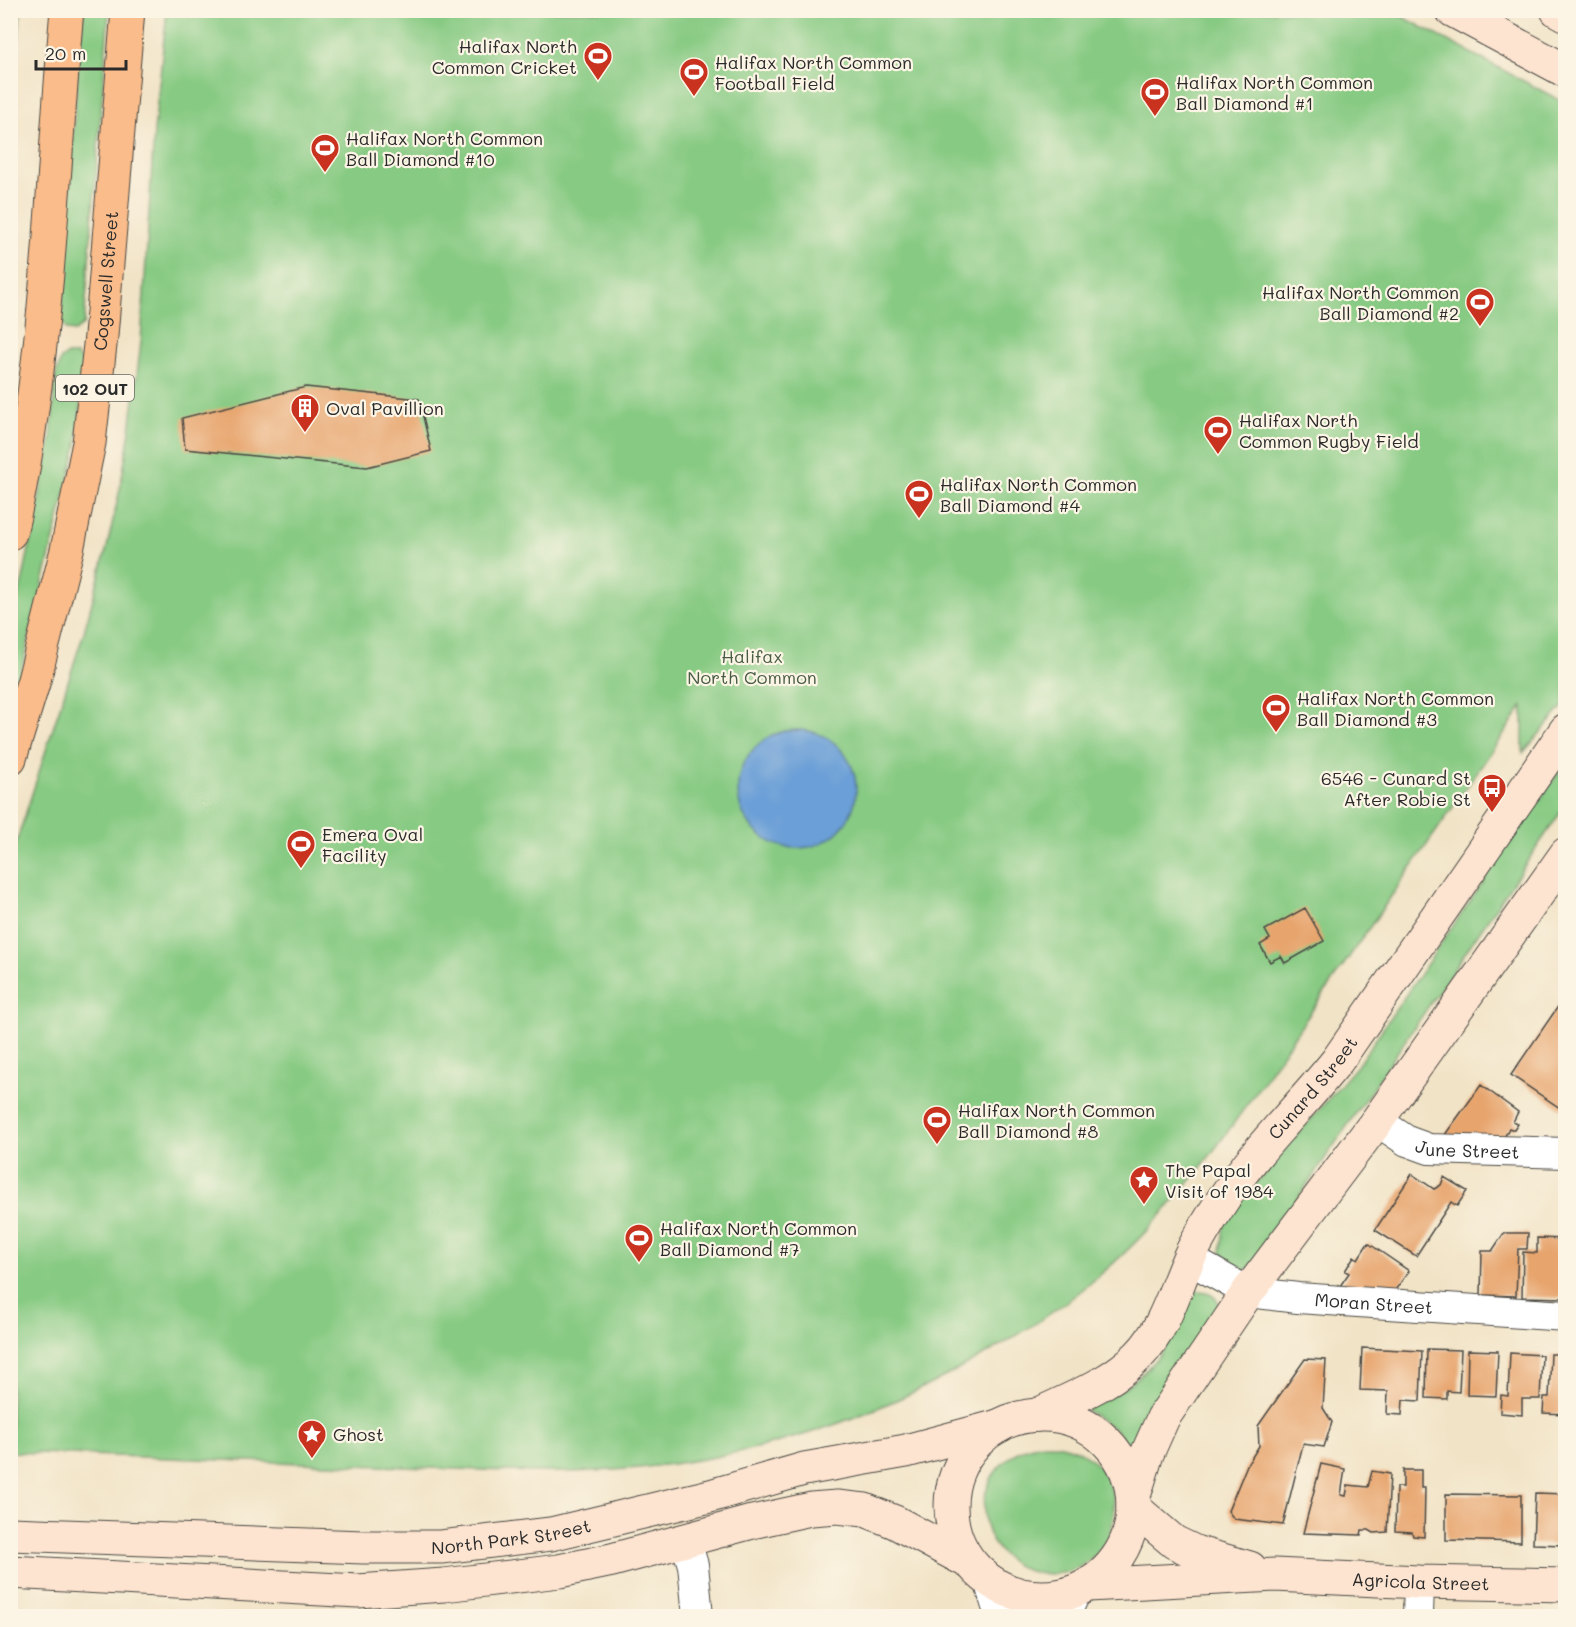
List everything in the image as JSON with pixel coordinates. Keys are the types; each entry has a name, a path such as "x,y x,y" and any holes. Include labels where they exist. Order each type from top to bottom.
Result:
{"main road":[{"path":"10,533 21,490 43,333 67,10"},
{"name":"Cogswell Street","path":"10,758 34,680 67,550 89,443 101,336 128,10"},
{"path":"1452,10 1566,71"},
{"path":"1557,10 1566,15"},
{"name":"Cunard Street","path":"1036,1415 1109,1379 1140,1354 1163,1321 1205,1226 1231,1187 1337,1061 1566,730"},
{"path":"10,1572 356,1604 444,1585 560,1571 612,1560 685,1539 801,1511 837,1507 864,1510 895,1522 1017,1594 1047,1598 1077,1597 1112,1565 1128,1538 1133,1503 1147,1454 1163,1418 1248,1292 1377,1121 1566,854"},
{"path":"979,1572 957,1543 951,1521 951,1498 955,1476 966,1456 981,1438 999,1426 1017,1418 1036,1415 1060,1416 1082,1424 1102,1437 1118,1455 1128,1476 1133,1503"},
{"name":"North Park Street","path":"10,1534 363,1547 441,1547 551,1534 710,1496 804,1469 906,1451 999,1426"},
{"name":"Agricola Street","path":"1133,1503 1181,1546 1275,1575"},
{"path":"356,1604 363,1547"},
{"name":"Agricola Street","path":"1077,1597 1275,1575 1419,1582 1566,1585"}],"street":[{"name":"June Street","path":"1377,1121 1407,1141 1430,1149 1566,1153"},
{"name":"Moran Street","path":"1189,1259 1248,1292 1298,1298 1566,1316"},
{"path":"685,1539 693,1565 698,1617"},
{"path":"979,1572 1000,1617"},
{"path":"1418,1617 1419,1582"}],"green space":[{"path":"10,11 21,11 11,121"},
{"path":"84,11 109,11 84,324 75,331 67,330 61,322 79,49"},
{"name":"Halifax North Common","path":"167,11 1392,11 1565,103 1565,704 1523,753 1523,706 1239,1116 1188,1184 1131,1247 1074,1296 1033,1325 938,1380 883,1406 828,1427 772,1444 715,1457 656,1466 597,1471 536,1472 11,1452 11,859 84,632 120,489 141,342 154,131"},
{"path":"67,355 76,355 84,363 77,446 11,711 11,623 23,579 51,438 56,374 61,359"},
{"path":"1565,763 1565,806 1251,1267 1244,1271 1234,1269 1221,1252 1224,1225 1243,1198 1357,1066"},
{"path":"1197,1291 1214,1295 1221,1310 1132,1451 1115,1429 1086,1410 1126,1387 1147,1369 1166,1346"},
{"path":"1049,1444 1074,1449 1095,1463 1109,1484 1114,1509 1109,1534 1095,1555 1074,1569 1049,1574 1024,1569 1003,1555 989,1534 984,1509 989,1484 1003,1463 1024,1449"}],"water":[{"path":"797,730 820,734 839,747 852,766 856,789 852,812 839,831 820,844 797,848 774,844 755,831 742,812 738,789 742,766 755,747 774,734"}],"building":[{"name":"Oval Pavillion","path":"306,387 419,399 431,451 367,467 185,449 182,418"},
{"path":"1305,908 1324,941 1285,963 1281,956 1270,962 1260,945 1270,939 1265,930"},
{"path":"1566,995 1566,1112 1511,1075"},
{"path":"1481,1085 1518,1112 1513,1122 1518,1124 1514,1130 1509,1128 1505,1136 1510,1139 1439,1143"},
{"path":"1412,1174 1434,1189 1441,1185 1444,1177 1467,1191 1457,1206 1451,1202 1416,1256 1375,1230"},
{"path":"1504,1233 1528,1233 1527,1249 1518,1249 1516,1296 1481,1295 1482,1251 1492,1251"},
{"path":"1537,1238 1566,1239 1566,1298 1522,1297 1523,1252 1537,1253"},
{"path":"1368,1243 1409,1271 1388,1300 1339,1289 1338,1285 1340,1286 1349,1273 1345,1271 1354,1256 1358,1259"},
{"path":"1362,1348 1422,1351 1420,1401 1403,1400 1402,1415 1387,1414 1388,1391 1360,1390"},
{"path":"1427,1349 1461,1350 1459,1392 1447,1391 1447,1399 1426,1398"},
{"path":"1468,1350 1498,1351 1496,1396 1467,1395"},
{"path":"1510,1353 1542,1355 1540,1399 1522,1399 1522,1415 1500,1413 1501,1395 1508,1396"},
{"path":"1551,1354 1566,1354 1566,1414 1543,1413 1544,1397 1549,1397"},
{"path":"1305,1359 1326,1360 1323,1408 1332,1422 1324,1447 1303,1444 1283,1525 1234,1519 1228,1511 1247,1465 1259,1446 1258,1426"},
{"path":"1321,1464 1345,1469 1341,1495 1346,1496 1348,1485 1368,1487 1372,1471 1390,1474 1387,1532 1374,1533 1362,1530 1361,1535 1303,1533"},
{"path":"1403,1470 1421,1470 1421,1488 1425,1488 1424,1537 1413,1536 1412,1532 1395,1531 1396,1487 1403,1487"},
{"path":"1535,1493 1566,1494 1565,1545 1533,1544"},
{"path":"1446,1494 1521,1495 1521,1542 1446,1540"}],"place":[{"name":"Halifax North Common Cricket","path":"598,82"},
{"name":"Halifax North Common Football Field","path":"694,98"},
{"name":"Halifax North Common Ball Diamond #1","path":"1155,118"},
{"name":"Halifax North Common Ball Diamond #10","path":"325,174"},
{"name":"Halifax North Common Ball Diamond #2","path":"1480,328"},
{"name":"Oval Pavillion","path":"305,434"},
{"name":"Halifax North Common Rugby Field","path":"1218,456"},
{"name":"Halifax North Common Ball Diamond #4","path":"919,520"},
{"name":"Halifax North Common Ball Diamond #3","path":"1276,734"},
{"name":"6546 - Cunard St After Robie St","path":"1492,814"},
{"name":"Emera Oval Facility","path":"301,870"},
{"name":"Halifax North Common Ball Diamond #8","path":"937,1146"},
{"name":"The Papal Visit of 1984","path":"1144,1206"},
{"name":"Halifax North Common Ball Diamond #7","path":"639,1264"},
{"name":"Ghost","path":"312,1460"}]}
